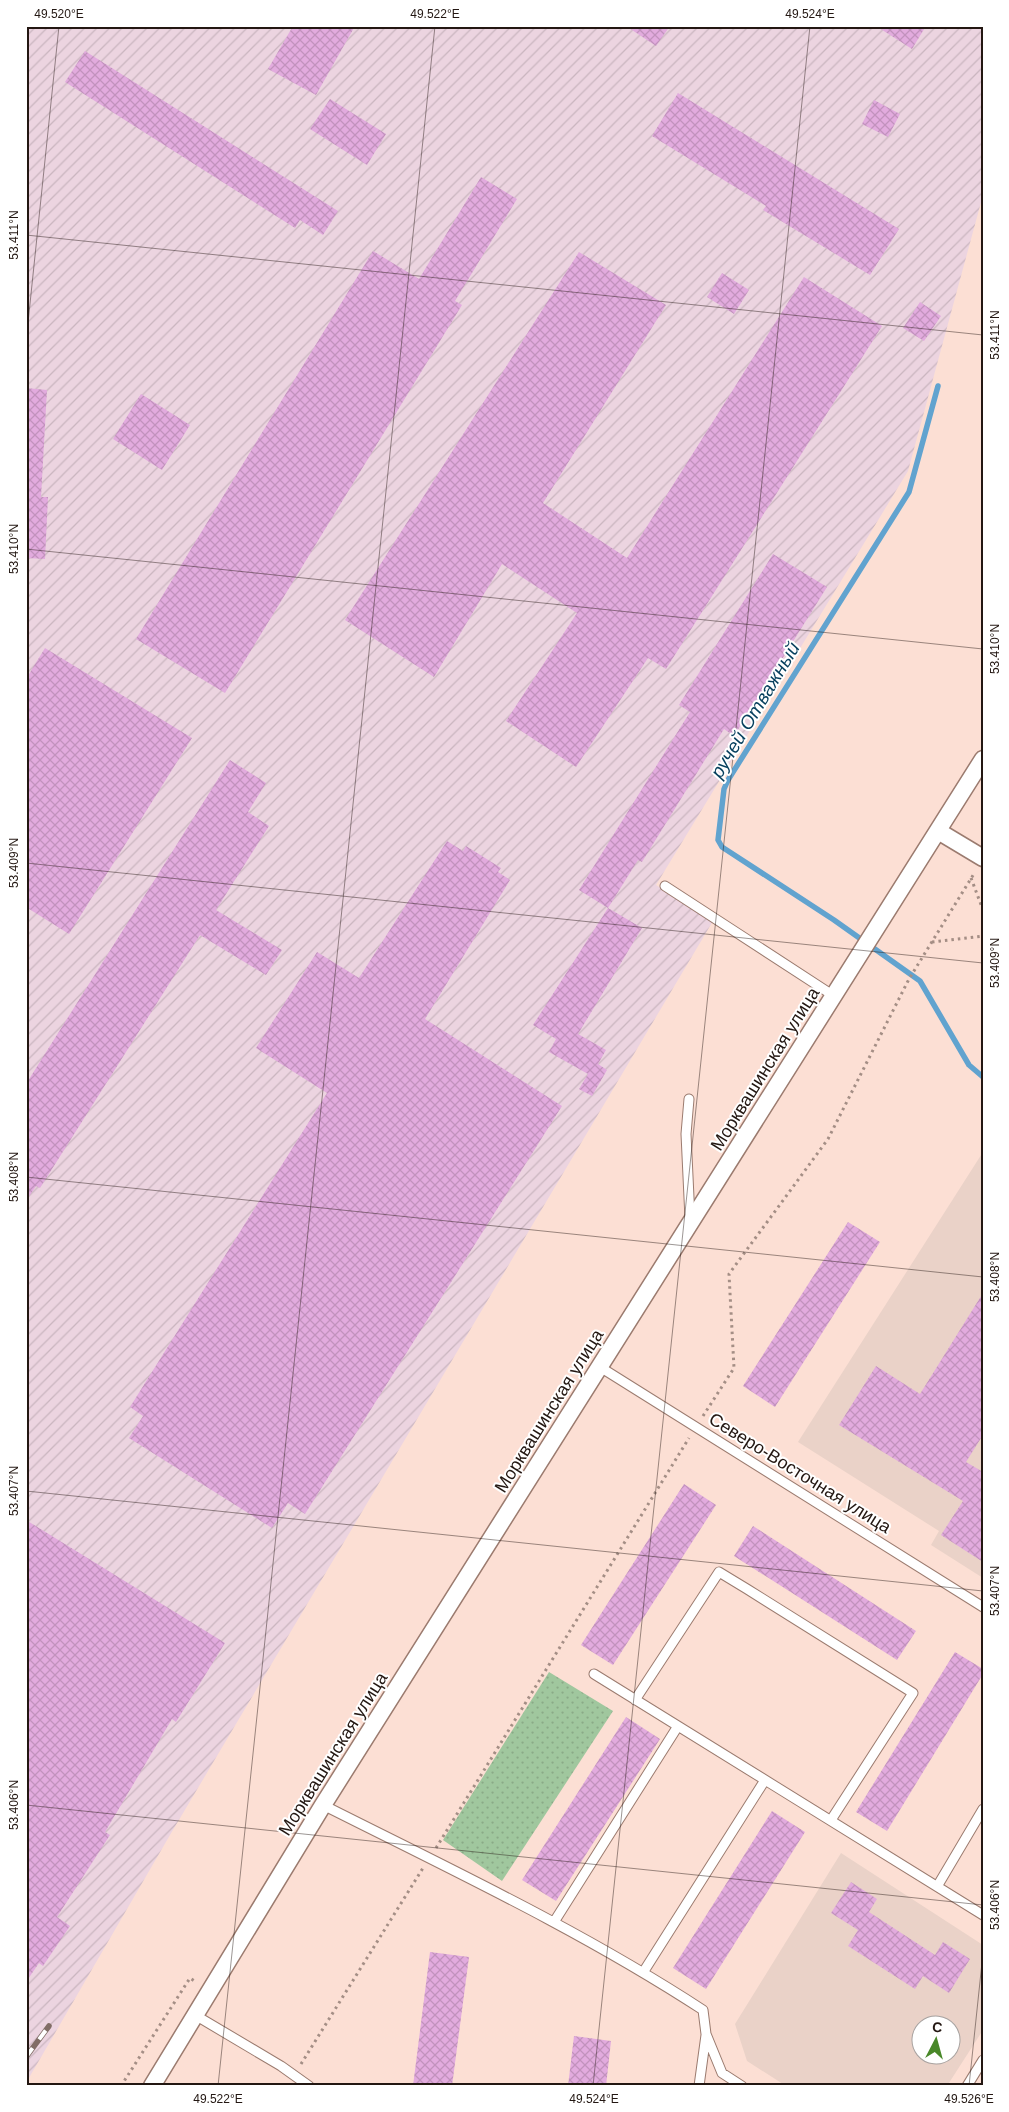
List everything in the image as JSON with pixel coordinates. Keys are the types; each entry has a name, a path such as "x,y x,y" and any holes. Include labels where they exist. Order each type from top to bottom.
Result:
{"street":[{"name":"Морквашинская улица","path":"152,2086 323,1805 983,759"},
{"path":"938,832 983,858"}],"lane":[{"path":"665,886 834,996"},
{"path":"689,1099 686,1134 691,1224"},
{"name":"Северо-Восточная улица","path":"600,1367 983,1607"},
{"path":"635,1700 719,1572 746,1588 913,1693 831,1820"},
{"path":"594,1674 938,1885 983,1915"},
{"path":"554,1922 678,1726"},
{"path":"644,1972 765,1780"},
{"path":"323,1805 554,1922 644,1972 703,2010 706,2034 699,2086"},
{"path":"938,1885 983,1809"},
{"path":"195,2015 295,2075 309,2086"},
{"path":"706,2034 722,2073 742,2086"},
{"path":"967,2086 983,2060"}],"path":[{"path":"295,2075 734,1368 729,1274 828,1139 909,979 983,858"},
{"path":"971,877 983,910"},
{"path":"932,942 983,936"},
{"path":"121,2086 190,1978 200,1984"}],"shaded area":[{"path":"26,26 983,26 983,195 908,471 656,885 713,921 170,1835 26,2083"},
{"path":"983,1152 983,1578 931,1545 939,1531 798,1442"},
{"path":"841,1853 983,1945 983,2030 962,2063 962,2014 912,2014 912,2064 961,2064 947,2086 786,2086 747,2061 735,2024"}],"green space":[{"path":"549,1672 613,1711 502,1881 443,1840"}],"building":[{"path":"293,26 355,26 316,95 268,69"},
{"path":"626,26 670,26 656,46"},
{"path":"876,26 926,26 912,49"},
{"path":"85,51 338,211 323,235 300,220 295,228 65,82"},
{"path":"678,93 899,229 870,275 763,210 766,206 652,136"},
{"path":"330,99 386,134 367,165 310,129"},
{"path":"874,100 900,114 888,137 862,124"},
{"path":"481,177 517,199 455,301 462,305 225,693 136,639 373,251 419,279"},
{"path":"579,252 666,305 543,503 627,558 804,277 882,326 666,669 648,658 576,767 506,721 577,613 502,564 434,677 345,620"},
{"path":"722,273 749,290 734,314 707,297"},
{"path":"920,302 941,316 924,341 903,328"},
{"path":"26,388 47,390 41,497 48,497 45,559 26,558"},
{"path":"141,394 190,425 162,470 113,439"},
{"path":"773,554 827,587 734,736 724,729 642,862 638,860 608,908 579,890 690,712 679,705"},
{"path":"45,648 192,738 69,934 26,907 26,679"},
{"path":"230,760 266,783 248,812 269,826 216,910 282,950 266,975 200,935 40,1188 36,1186 26,1201 26,1084"},
{"path":"447,841 463,851 466,846 501,868 498,872 510,880 425,1019 562,1106 305,1514 288,1503 272,1528 129,1438 143,1416 130,1407 327,1093 256,1048 317,952 359,978"},
{"path":"608,908 642,928 578,1034 606,1050 598,1064 607,1070 592,1096 579,1089 588,1074 549,1052 556,1039 533,1025"},
{"path":"848,1222 880,1242 775,1407 743,1386"},
{"path":"983,1293 983,1435 966,1462 983,1472 983,1562 941,1535 963,1501 839,1425 876,1366 920,1394"},
{"path":"684,1484 716,1505 613,1665 581,1645"},
{"path":"26,1520 225,1643 176,1722 172,1719 105,1832 110,1835 57,1917 70,1926 43,1966 39,1963 26,1982"},
{"path":"753,1526 916,1631 897,1660 734,1556"},
{"path":"955,1652 983,1669 983,1674 887,1831 856,1812"},
{"path":"626,1717 660,1739 556,1901 522,1880"},
{"path":"772,1811 805,1832 706,1989 673,1968"},
{"path":"851,1882 877,1899 869,1912 935,1955 943,1942 970,1959 949,1993 923,1976 915,1989 848,1946 858,1930 831,1913"},
{"path":"430,1952 469,1957 452,2086 413,2086"},
{"path":"574,2036 611,2041 606,2086 568,2086"}],"waterway":[{"name":"ручей Отважный","path":"938,386 909,492 728,780 724,789 718,840 722,847 834,920 920,981 969,1065 983,1077"}],"railway":[{"path":"26,2057 49,2026"}]}
